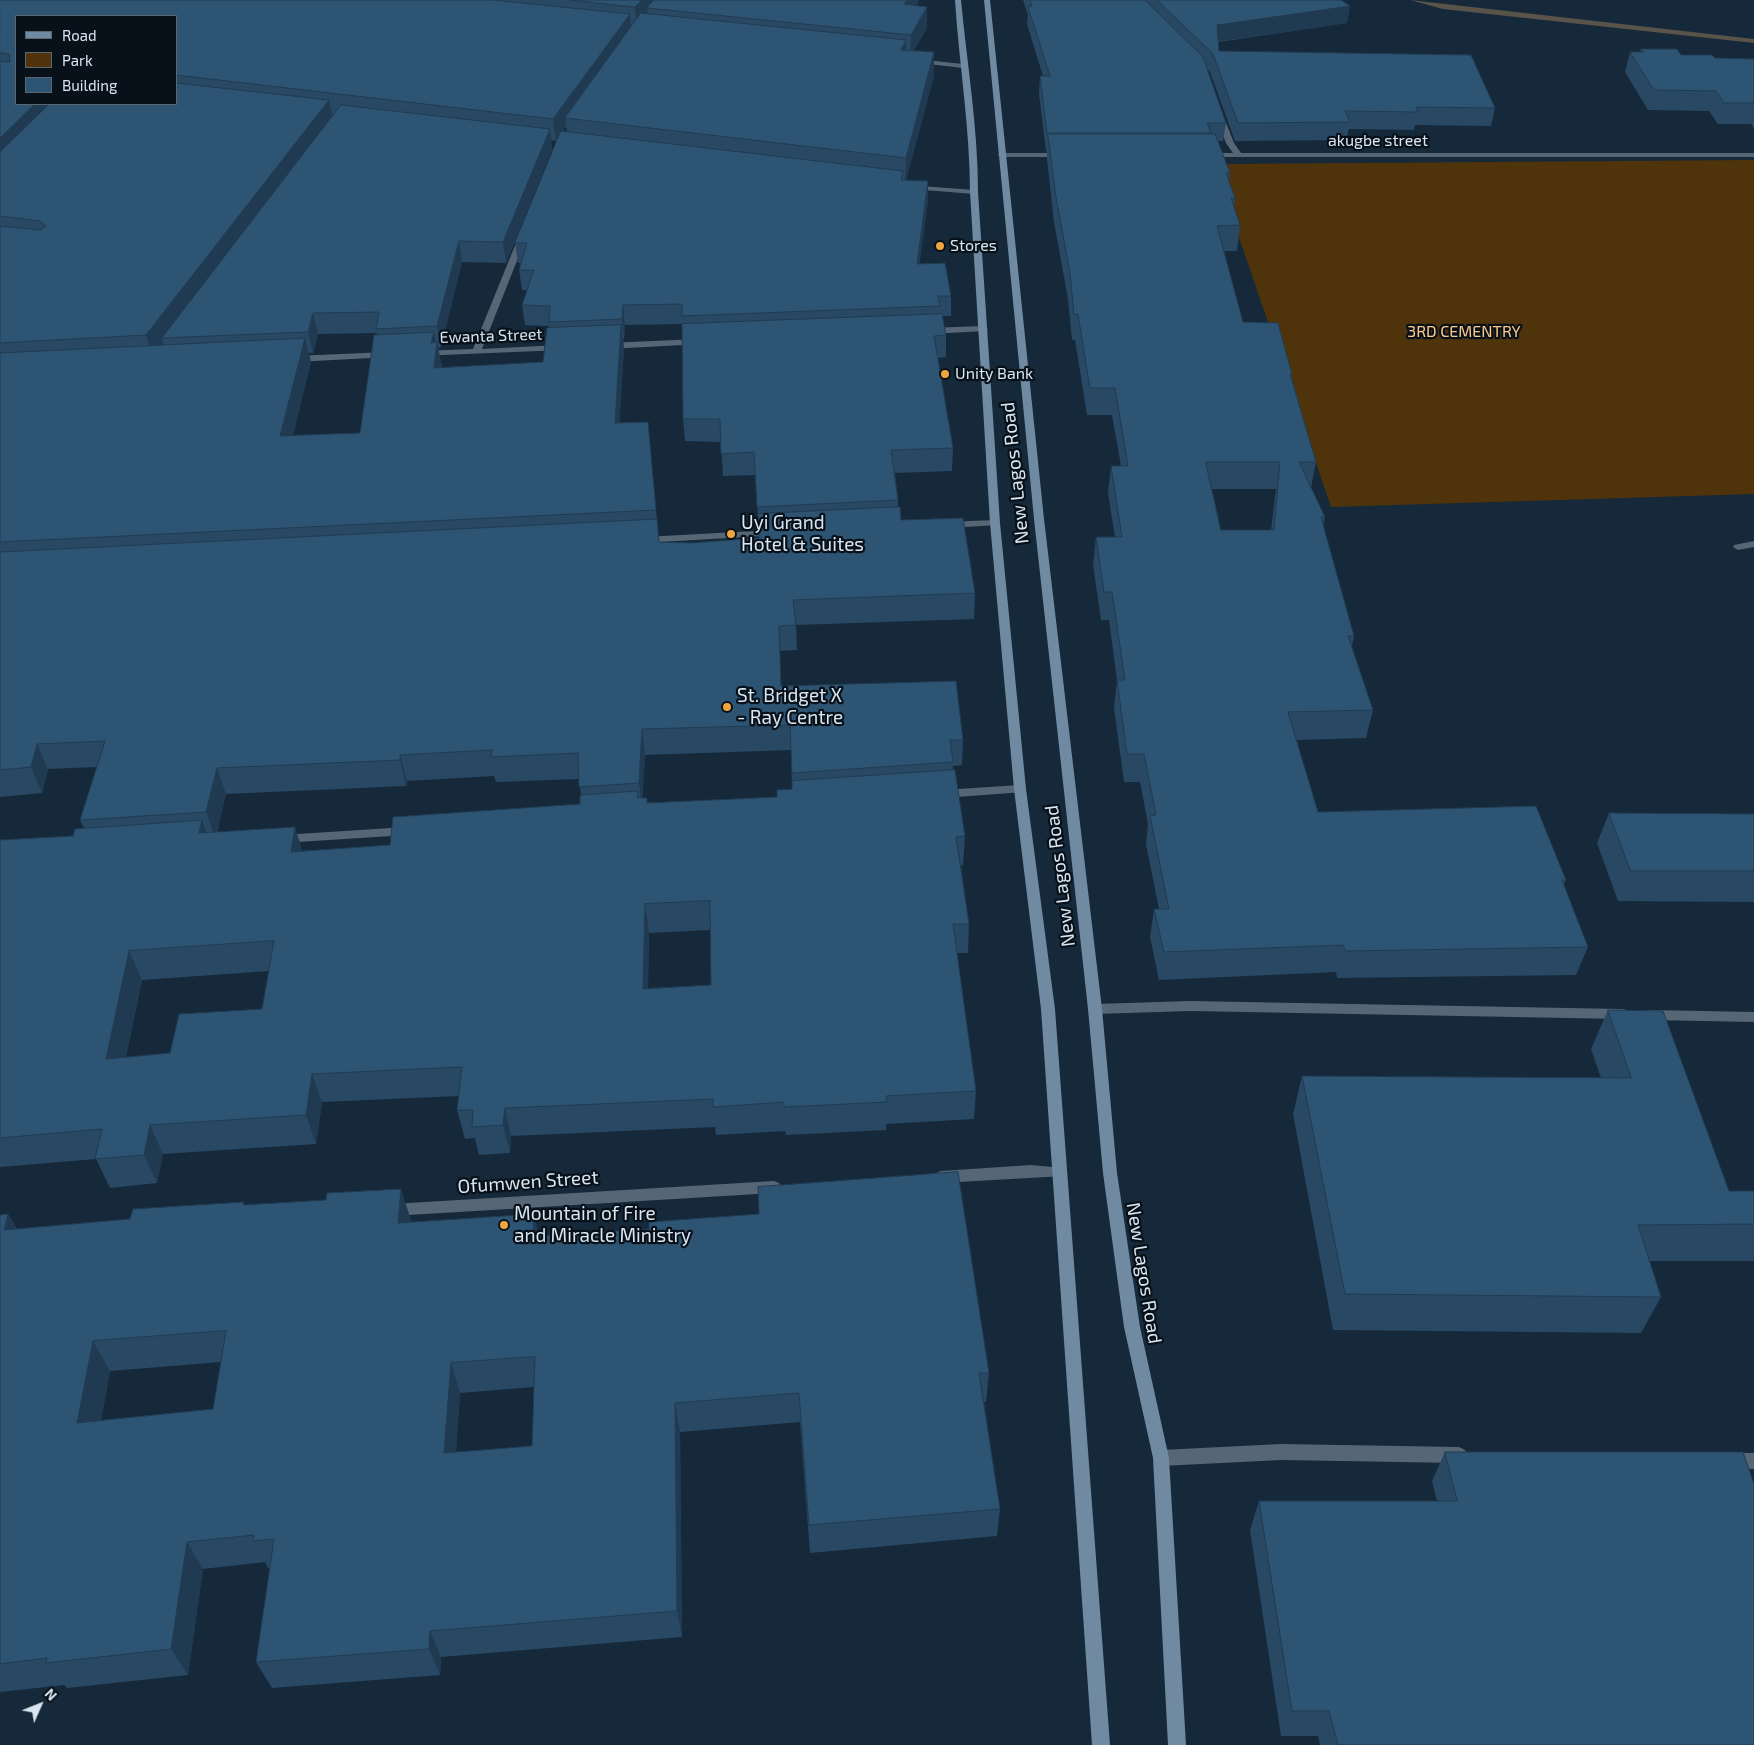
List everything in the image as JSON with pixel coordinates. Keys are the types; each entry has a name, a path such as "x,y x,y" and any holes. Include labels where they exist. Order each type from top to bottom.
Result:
{"main road":[{"name":"New Lagos Road","path":"958,0 963,66 974,155 974,192 995,523 1020,789 1048,1009 1101,1745"},
{"name":"New Lagos Road","path":"987,0 1040,528 1095,1009 1110,1173 1132,1327 1161,1458 1176,1745"}],"street":[{"path":"914,61 963,66"},
{"path":"1216,106 1230,143 1239,155"},
{"path":"1002,155 1071,155"},
{"name":"akugbe street","path":"1199,155 1754,155"},
{"path":"898,186 974,192"},
{"path":"476,352 526,227"},
{"path":"923,332 983,329"},
{"path":"595,346 704,341"},
{"name":"Ewanta Street","path":"416,354 565,348"},
{"path":"287,359 396,355"},
{"path":"937,525 995,523"},
{"path":"628,540 788,532"},
{"path":"1738,547 1754,544"},
{"path":"931,795 1020,789"},
{"path":"267,840 416,830"},
{"path":"1095,1009 1191,1006 1754,1017"},
{"path":"932,1177 1031,1171 1059,1172"},
{"name":"Ofumwen Street","path":"377,1211 793,1186"},
{"path":"1161,1458 1281,1452 1478,1456"},
{"path":"1715,1460 1754,1461"}],"green space":[{"name":"3RD CEMENTRY","path":"1754,160 1754,494 1331,507 1214,164"}],"building":[{"path":"0,0 493,0 630,14 553,119 178,75 178,15 15,15 15,105 34,105 0,138 0,61 10,62 9,54 0,53"},
{"path":"570,0 642,0 635,7"},
{"path":"654,0 907,0 904,4 927,7 911,35 647,8"},
{"path":"1030,0 1145,0 1203,57 1226,123 1207,123 1211,133 1047,133 1040,76 1050,76 1028,7 1032,6"},
{"path":"1157,0 1341,0 1350,6 1217,25 1219,51 1471,55 1495,108 1416,107 1418,112 1345,111 1350,122 1238,123 1213,54"},
{"path":"641,13 906,40 901,50 934,52 906,158 565,118"},
{"path":"1641,49 1677,49 1681,55 1712,55 1715,58 1754,59 1754,103 1724,103 1716,91 1654,90 1630,52 1643,52"},
{"path":"178,83 329,100 146,335 0,343 0,226 40,230 46,226 40,221 0,216 0,152 48,105 178,105"},
{"path":"341,105 550,129 503,242 459,241 437,326 376,329 379,312 313,313 308,332 162,338"},
{"path":"561,131 903,171 901,180 928,181 917,264 945,263 951,296 938,296 940,306 682,316 682,304 623,305 622,319 549,322 550,306 522,305 534,270 519,270 527,243 515,243"},
{"path":"1048,134 1215,134 1230,173 1226,173 1235,198 1231,198 1240,225 1217,226 1243,322 1278,323 1292,374 1290,374 1316,462 1299,462 1325,517 1321,517 1354,636 1348,636 1373,710 1288,712 1318,812 1536,806 1566,880 1562,880 1588,947 1345,951 1343,945 1164,952 1154,909 1169,909 1150,816 1156,815 1144,754 1127,754 1117,680 1125,680 1112,592 1104,592 1096,537 1122,537 1111,466 1128,466 1115,388 1090,388 1078,314 1074,314 1070,273 1056,197","holes":["1206,462 1280,462 1274,530 1221,530"]},
{"path":"942,314 946,335 934,336 953,448 891,450 898,500 757,507 754,452 721,454 720,419 683,419 682,324"},
{"path":"621,325 615,423 648,422 656,510 0,542 0,353 305,338 280,436 360,433 374,335 434,332 431,343 437,342 434,368 543,362 547,328"},
{"path":"900,507 901,520 963,518 975,593 793,600 796,625 779,626 781,686 956,681 963,740 950,740 953,762 792,773 790,725 642,729 639,783 579,787 578,753 491,757 492,750 400,755 400,760 217,768 206,812 80,820 105,741 37,744 31,767 0,770 0,552 657,519 659,542 691,543 759,538 758,514"},
{"path":"955,770 965,836 956,837 969,924 953,924 976,1091 886,1096 887,1102 784,1107 784,1102 713,1107 713,1099 505,1108 503,1125 472,1127 473,1110 457,1110 462,1067 312,1074 306,1115 150,1125 144,1155 95,1159 102,1129 0,1138 0,840 73,836 75,829 202,820 199,833 295,827 291,852 390,845 393,817 580,804 580,795 638,791 637,798 647,798 647,803 777,797 777,790 792,789 792,781","holes":["710,901 711,985 643,989 645,904","274,941 262,1009 179,1014 170,1053 106,1059 129,951"]},
{"path":"1609,813 1754,814 1754,871 1631,871"},
{"path":"1608,1010 1663,1011 1729,1191 1754,1191 1754,1224 1638,1225 1661,1297 1345,1294 1302,1076 1631,1078"},
{"path":"958,1172 989,1373 979,1373 1000,1509 809,1525 799,1393 675,1403 677,1611 430,1631 429,1649 256,1662 274,1539 253,1541 254,1535 187,1542 171,1649 46,1663 47,1658 0,1664 0,1215 8,1214 4,1230 130,1219 133,1209 244,1202 243,1205 326,1200 327,1193 401,1189 398,1223 534,1214 533,1236 649,1229 649,1222 759,1214 758,1187","holes":["226,1331 213,1409 77,1423 93,1341","535,1357 532,1446 444,1453 451,1363"]},
{"path":"1445,1452 1743,1452 1754,1484 1754,1745 1338,1745 1329,1711 1292,1711 1259,1501 1457,1501"}],"waterway":[{"path":"1413,0 1443,7 1754,41"}],"place":[{"name":"Stores","path":"940,246"},
{"name":"Unity Bank","path":"945,374"},
{"name":"Uyi Grand Hotel & Suites","path":"731,534"},
{"name":"St. Bridget X - Ray Centre","path":"727,707"},
{"name":"Mountain of Fire and Miracle Ministry","path":"504,1225"}]}
